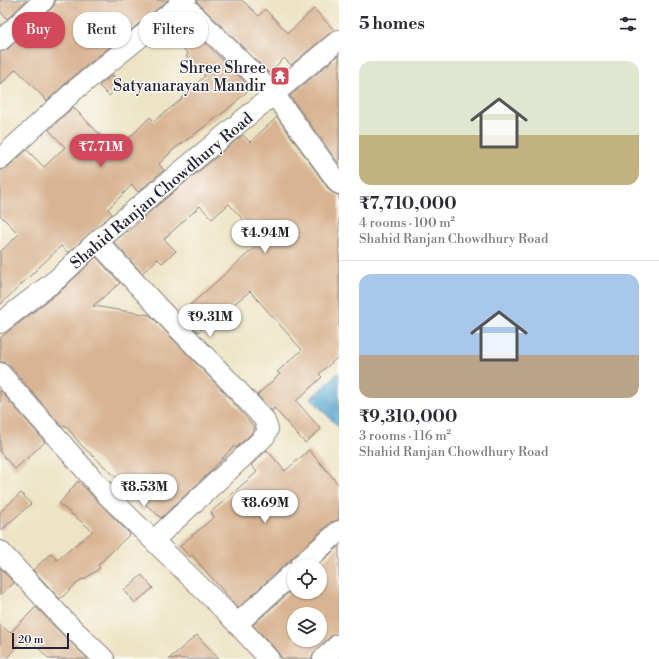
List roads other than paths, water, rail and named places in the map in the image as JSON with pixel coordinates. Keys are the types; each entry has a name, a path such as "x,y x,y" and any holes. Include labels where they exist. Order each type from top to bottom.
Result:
{"street":[{"path":"0,41 44,0"},
{"path":"0,159 75,90 183,1 274,94 339,184"},
{"name":"Shahid Ranjan Chowdhury Road","path":"0,323 57,279 98,241 339,40"},
{"path":"98,241 264,419 268,429 258,443 154,540"},
{"path":"0,373 107,495 237,624 269,659"},
{"path":"308,559 339,531"},
{"path":"0,551 65,621 104,659"},
{"path":"237,624 287,578"},
{"path":"323,659 339,644"}],"water":[{"path":"339,372 339,428 311,398"}],"place":[{"name":"Shree Shree Satyanarayan Mandir","path":"280,76"}]}
